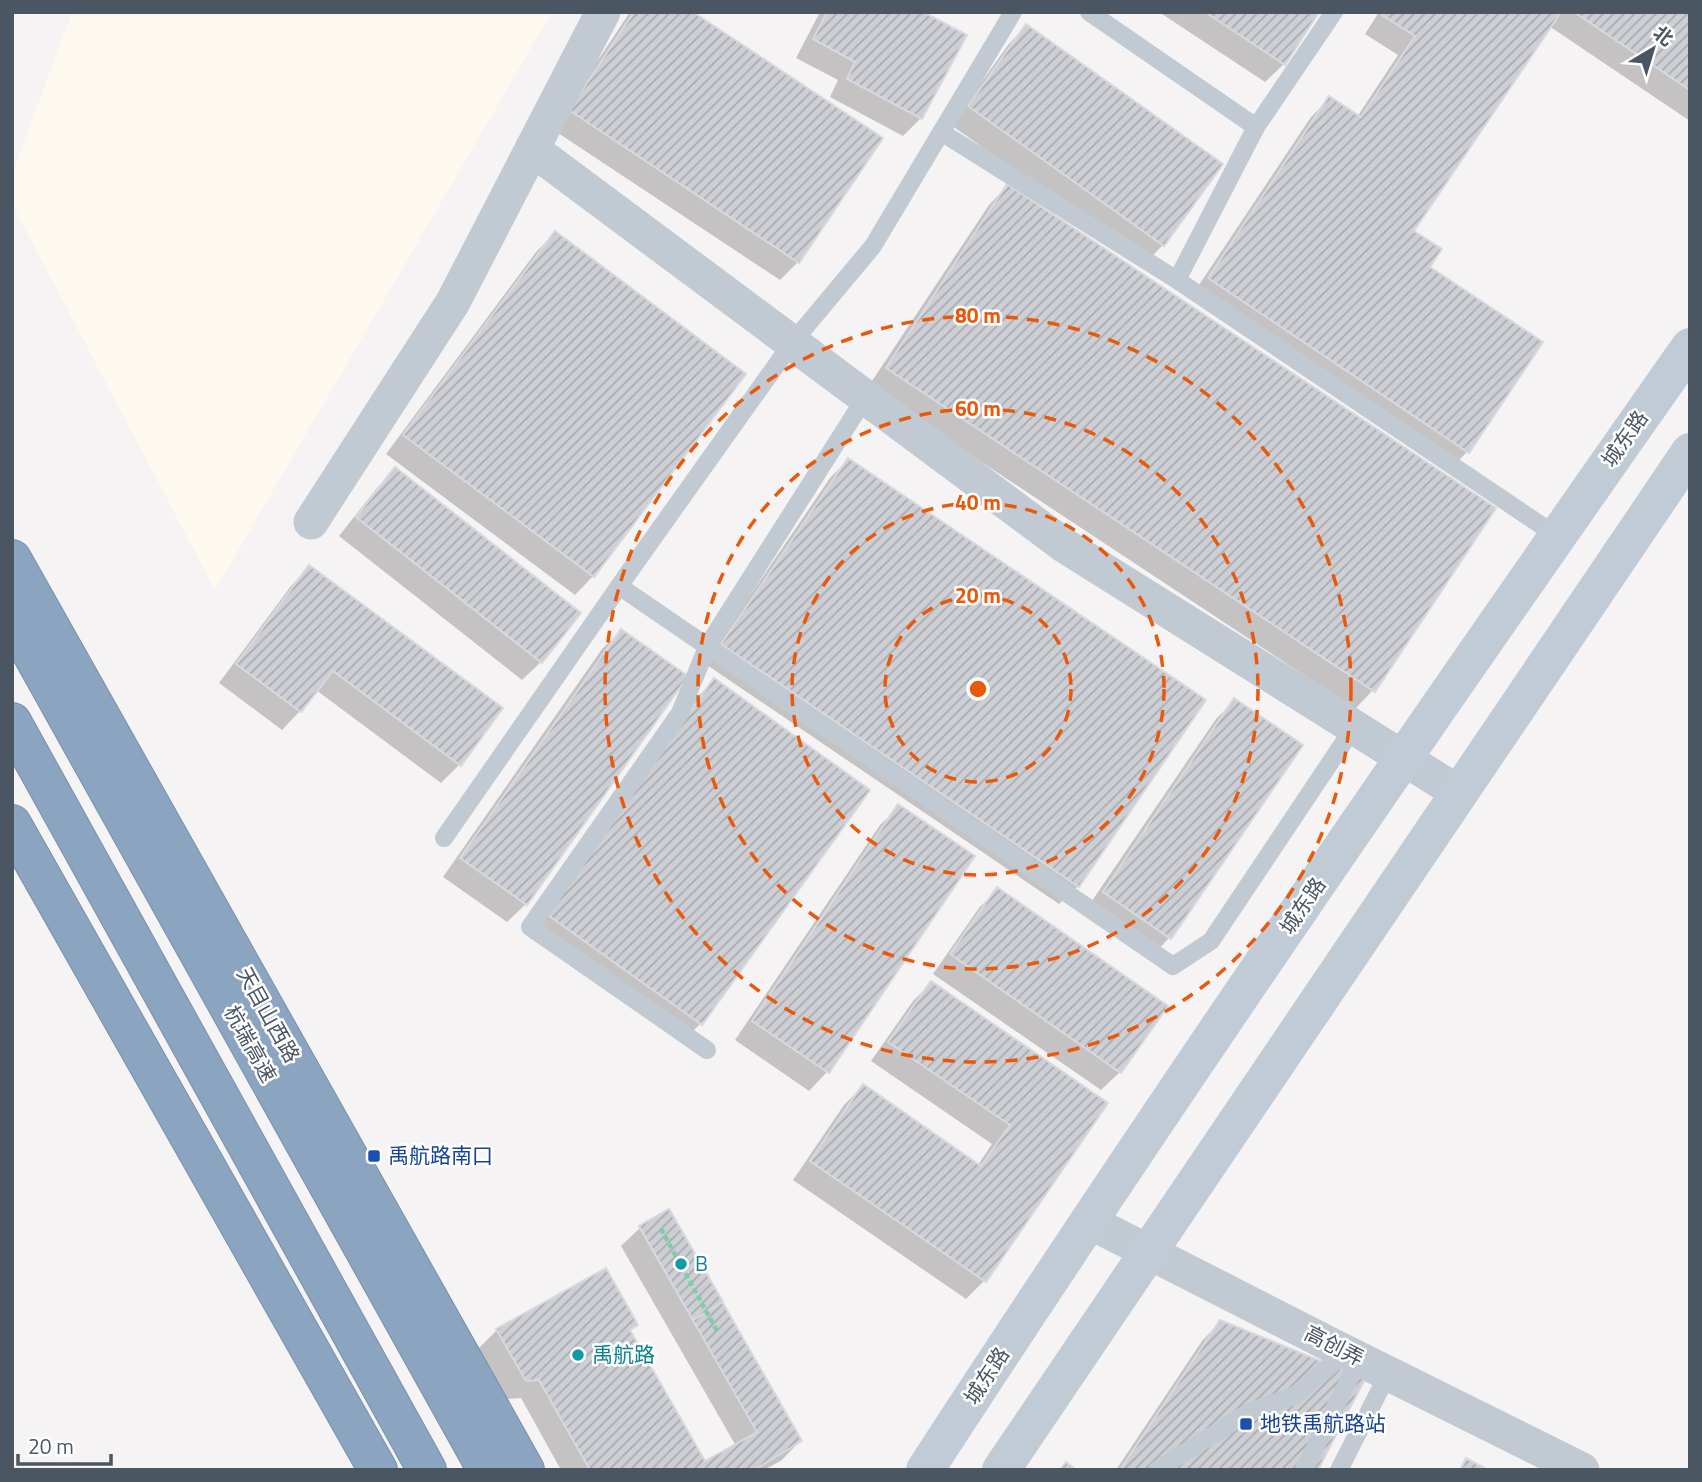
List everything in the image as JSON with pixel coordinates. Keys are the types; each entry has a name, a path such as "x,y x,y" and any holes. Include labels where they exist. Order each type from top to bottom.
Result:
{"highway":[{"name":"天目山西路","path":"12,559 525,1470"},
{"name":"杭瑞高速","path":"12,618 487,1470"},
{"path":"12,722 428,1470"},
{"path":"12,824 378,1470"}],"street":[{"path":"311,522 453,302 603,12"},
{"path":"532,149 1065,546 1459,793"},
{"name":"城东路","path":"925,1470 1088,1220 1557,536 1690,347"},
{"path":"1001,1470 1690,452"},
{"name":"高创弄","path":"1088,1220 1582,1470"}],"lane":[{"path":"444,838 792,344 873,246 1013,12"},
{"path":"1089,12 1256,127"},
{"path":"1177,280 1256,127 1334,12"},
{"path":"942,132 1177,280 1557,536"},
{"path":"706,1050 530,927 680,713 708,645 865,398"},
{"path":"620,586 1174,966 1210,941 1354,727"},
{"path":"1157,1470 1249,1412 1294,1396 1331,1365 1361,1360"},
{"path":"1304,1470 1361,1360"},
{"path":"1339,1470 1361,1360"}],"path":[{"path":"660,1229 717,1331"}],"shaded area":[{"path":"72,12 552,12 215,590 12,204 12,174"}],"building":[{"path":"634,12 693,12 883,138 799,263 569,110"},
{"path":"827,12 923,12 967,35 922,119 847,79 855,62 813,39"},
{"path":"1205,12 1319,12 1285,65"},
{"path":"1383,12 1561,12 1414,231 1442,249 1430,267 1543,342 1469,453 1208,278 1329,96 1361,117 1415,36 1382,15"},
{"path":"1574,12 1690,12 1690,90"},
{"path":"1026,24 1223,164 1164,246 968,106"},
{"path":"1007,184 1496,508 1375,692 886,368"},
{"path":"555,231 746,374 594,577 403,435"},
{"path":"848,458 1206,700 1079,887 721,644"},
{"path":"395,467 581,613 542,663 356,517"},
{"path":"309,565 503,708 461,766 333,671 301,712 236,664"},
{"path":"621,629 688,676 527,905 460,858"},
{"path":"714,678 870,790 702,1025 545,913"},
{"path":"1234,698 1303,745 1171,939 1103,892"},
{"path":"898,804 975,856 829,1073 752,1021"},
{"path":"997,887 1168,1006 1121,1073 950,954"},
{"path":"931,981 1108,1103 986,1282 810,1161 863,1084 981,1166 1010,1125 888,1042"},
{"name":"禹航路","path":"669,1209 802,1441 754,1470 590,1470 539,1380 526,1381 496,1329 606,1268 638,1325 630,1330 705,1461 757,1432 639,1226"},
{"name":"B","path":"669,1209 723,1302 693,1320 639,1226"},
{"name":"地铁禹航路站","path":"1220,1320 1365,1379 1318,1470 1120,1470"},
{"path":"1466,1458 1488,1470 1460,1470"},
{"path":"1066,1462 1076,1470 1060,1470"},
{"path":"1066,1462 1076,1470 1060,1470"}],"place":[{"name":"禹航路南口","path":"374,1156"},
{"name":"B","path":"681,1264"},
{"name":"禹航路","path":"578,1355"},
{"name":"地铁禹航路站","path":"1246,1424"}]}
